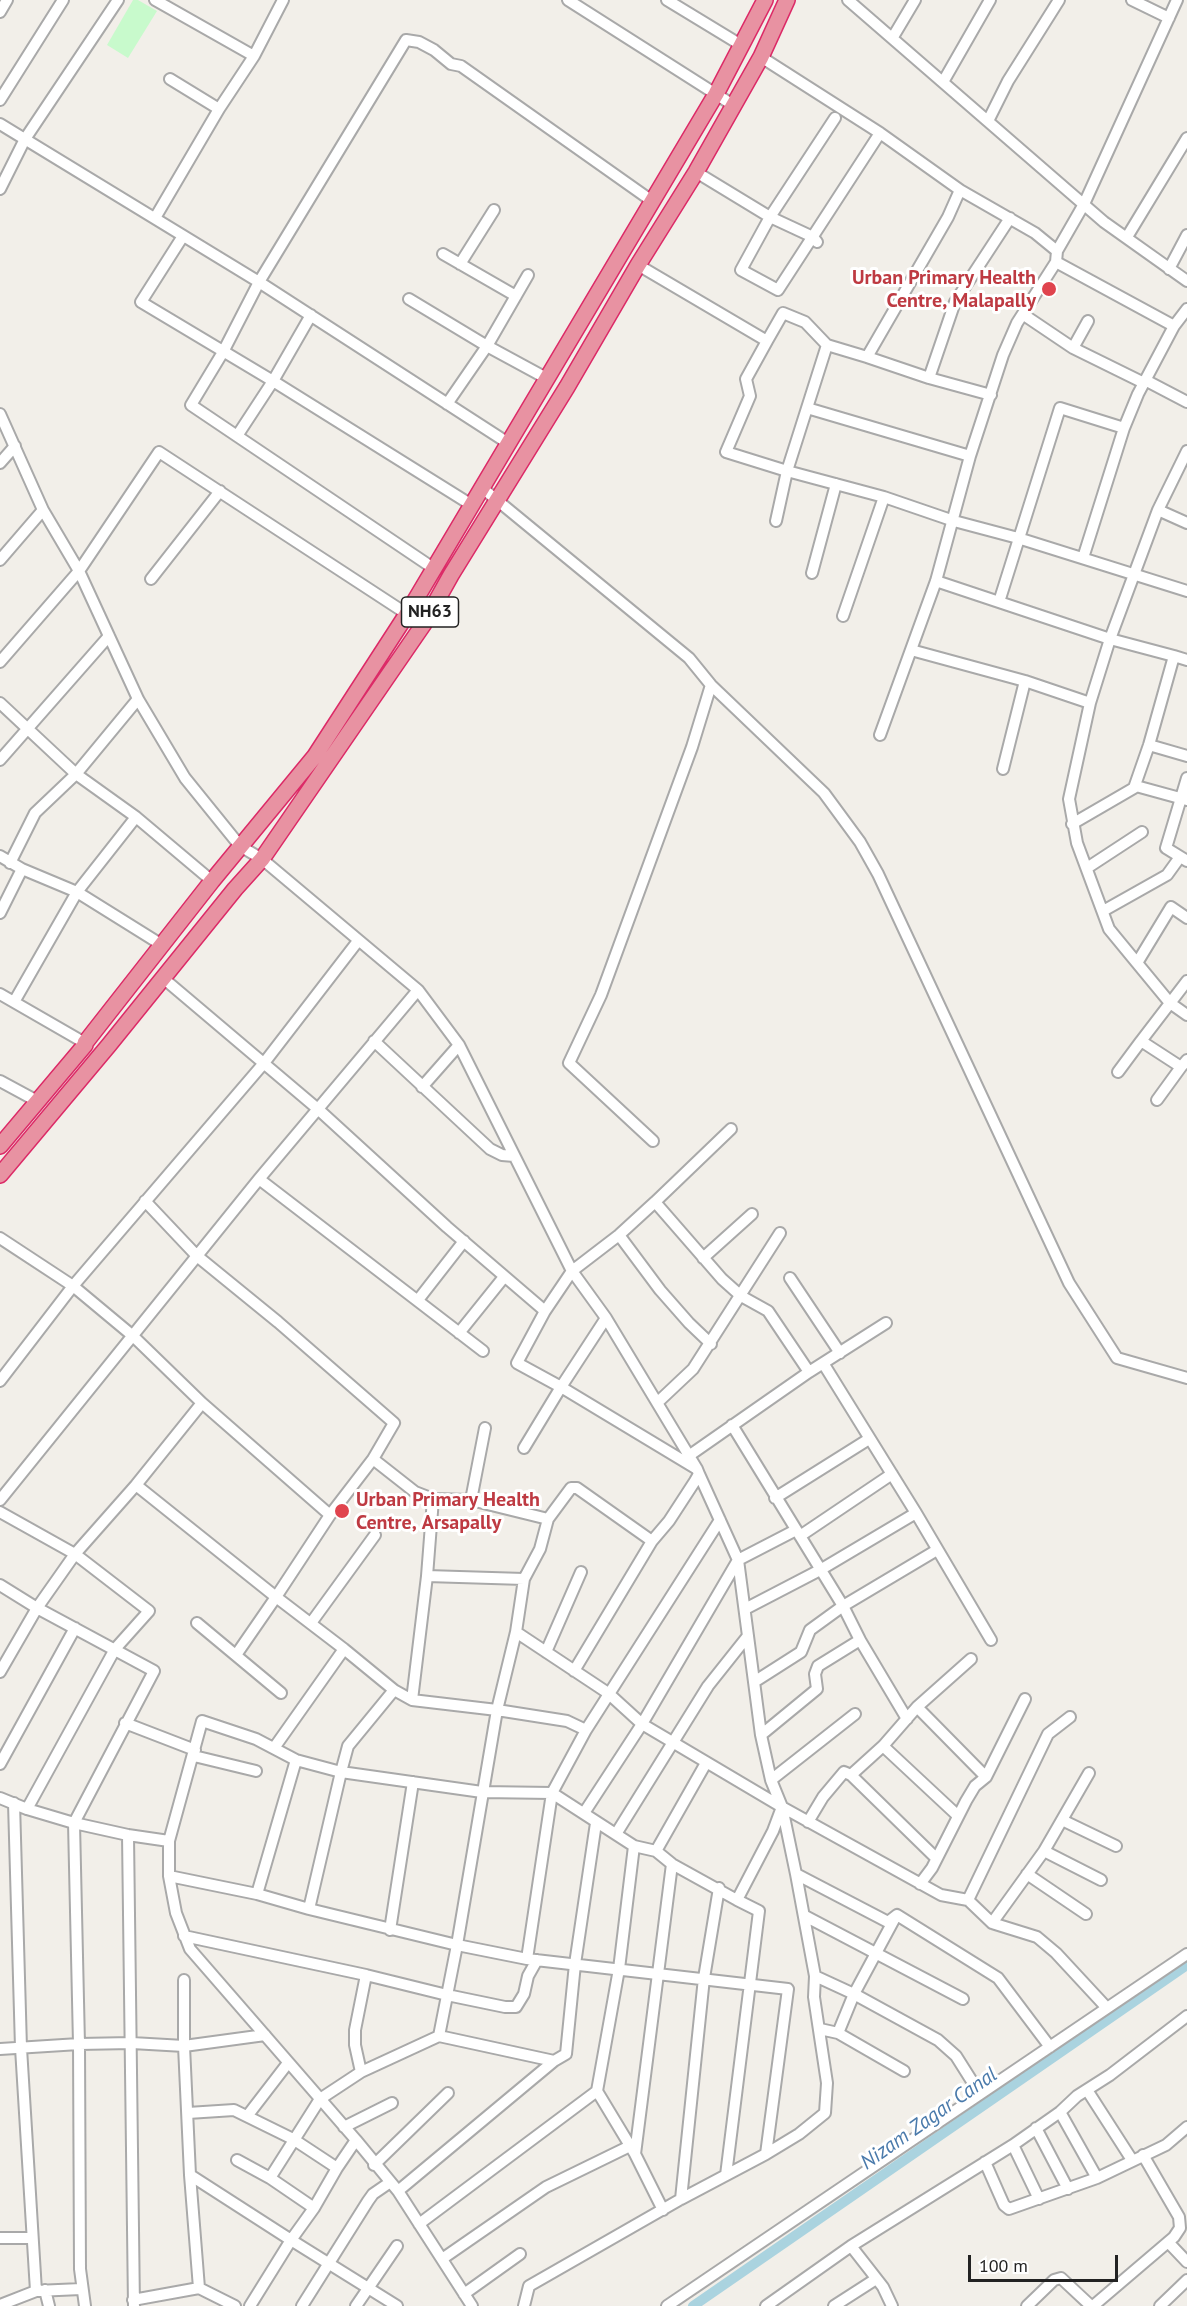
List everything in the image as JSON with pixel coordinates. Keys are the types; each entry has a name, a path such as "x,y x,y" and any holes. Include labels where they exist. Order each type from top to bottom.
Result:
{"highway":[{"name":"NH63","path":"2,1139 85,1045 212,881 315,756 407,614 470,504 716,94 765,0"},
{"name":"NH63","path":"0,1175 262,859 423,625 696,172 761,57 787,0"}],"street":[{"path":"0,12 7,0"},
{"path":"0,100 63,0"},
{"path":"0,189 25,139 118,0"},
{"path":"156,0 254,56"},
{"path":"568,0 733,105"},
{"path":"667,0 741,45"},
{"path":"893,37 915,0"},
{"path":"943,82 990,0"},
{"path":"988,121 1008,81 1059,0"},
{"path":"1132,0 1169,18"},
{"path":"880,735 936,581 970,456 1003,355 1017,323 1024,315 1084,204 1177,0"},
{"path":"155,218 219,109 254,56 282,1"},
{"path":"852,2 1104,222 1187,281"},
{"path":"434,568 191,405 224,352 259,282 406,40 419,42 434,50 652,201"},
{"path":"761,57 880,133 960,190 1035,233 1056,256 1174,326"},
{"path":"170,79 219,109"},
{"path":"835,118 770,217 741,270 778,290 815,239 880,133"},
{"path":"0,124 259,282 508,443"},
{"path":"1127,237 1187,138"},
{"path":"696,172 770,217 815,239"},
{"path":"867,357 948,218 960,190"},
{"path":"460,264 494,210"},
{"path":"929,378 956,302 1010,218"},
{"path":"183,236 141,302 470,504"},
{"path":"1169,269 1187,236"},
{"path":"443,255 516,296"},
{"path":"638,265 767,341"},
{"path":"447,404 487,346 528,275"},
{"path":"409,299 546,378"},
{"path":"1083,558 1124,428 1144,382 1174,326 1187,309"},
{"path":"991,395 929,378 827,345 805,322 783,313 746,379 750,396 726,452 1018,538 1187,591"},
{"path":"237,436 273,381 311,315"},
{"path":"1024,315 1072,348 1187,402"},
{"path":"1072,348 1088,321"},
{"path":"776,521 786,471 827,345"},
{"path":"807,408 970,456"},
{"path":"999,602 1060,408 1124,428"},
{"path":"0,414 43,510 79,571 138,699 185,778 240,846 262,859 418,990 459,1045 572,1271 606,1318 690,1455 738,1560 761,1735 771,1780 782,1807 805,1916 827,2083 825,2113 799,2134 766,2154 681,2199 529,2286 525,2306"},
{"path":"0,464 15,446"},
{"path":"1187,451 1184,464 1158,510 1110,639 1090,703 1069,799 1077,843 1109,929 1170,1003 1187,1015"},
{"path":"0,662 79,571 159,452 407,614"},
{"path":"812,573 836,484"},
{"path":"481,487 689,658 711,685 824,793 860,842 878,874 1069,1283 1117,1358 1187,1378"},
{"path":"152,579 220,491"},
{"path":"843,616 884,498"},
{"path":"0,560 43,510"},
{"path":"1158,510 1187,523"},
{"path":"936,581 1110,639 1187,660"},
{"path":"0,760 109,636"},
{"path":"911,650 1025,681 1090,703"},
{"path":"1072,824 1136,786 1174,656"},
{"path":"1003,769 1025,681"},
{"path":"653,1141 569,1062 601,995 692,747 711,685"},
{"path":"10,863 35,813 76,774 138,699"},
{"path":"0,703 76,774 136,817 212,881"},
{"path":"1149,744 1187,756"},
{"path":"1103,911 1167,875 1184,859 1166,848 1184,799 1187,778"},
{"path":"1136,786 1184,799"},
{"path":"14,1002 77,892 136,817"},
{"path":"1087,868 1142,832"},
{"path":"0,856 22,869 77,892 162,945"},
{"path":"0,913 22,869"},
{"path":"1137,963 1171,907 1187,918"},
{"path":"0,1381 74,1286 264,1063 358,941"},
{"path":"163,978 319,1110 504,1277 545,1311"},
{"path":"1118,1072 1187,981"},
{"path":"0,1500 259,1179 418,990"},
{"path":"0,994 85,1043"},
{"path":"374,1041 422,1088 495,1152 514,1156"},
{"path":"1141,1041 1184,1064 1157,1100"},
{"path":"422,1088 459,1045"},
{"path":"0,1081 37,1101"},
{"path":"698,1472 561,1387 517,1363 545,1311 572,1271 619,1235 731,1129"},
{"path":"259,1179 483,1351"},
{"path":"145,1201 197,1256 278,1322 394,1423 373,1459 330,1515 236,1655"},
{"path":"655,1202 703,1258 741,1296 768,1311 809,1372"},
{"path":"703,1258 752,1214"},
{"path":"657,1402 693,1369 780,1233"},
{"path":"619,1235 660,1290 711,1344"},
{"path":"0,1238 74,1286 133,1336 202,1403 330,1515"},
{"path":"418,1300 464,1241"},
{"path":"459,1333 504,1277"},
{"path":"790,1278 840,1353"},
{"path":"524,1448 606,1318"},
{"path":"690,1455 809,1372 886,1323"},
{"path":"824,1363 991,1640"},
{"path":"0,1672 37,1608 75,1554 136,1485 202,1403"},
{"path":"732,1425 843,1606 860,1640 907,1719"},
{"path":"471,1500 485,1428"},
{"path":"775,1498 869,1439"},
{"path":"373,1459 415,1491 433,1499 471,1500 548,1519"},
{"path":"574,1671 651,1541 669,1521 698,1472"},
{"path":"584,1813 642,1724 738,1560 798,1533 892,1474"},
{"path":"136,1485 394,1690 412,1700 567,1721 586,1730"},
{"path":"439,2036 497,1710 516,1632 524,1579 540,1549 548,1519 567,1491 577,1488 651,1541"},
{"path":"412,1700 427,1576 433,1499"},
{"path":"0,1512 75,1554 149,1611 134,1631 115,1649 27,1809"},
{"path":"745,1609 820,1570 916,1513"},
{"path":"184,1936 447,1995 505,2007 516,2007 524,1994 532,1959 552,1793 608,1693 720,1520"},
{"path":"310,1623 375,1534"},
{"path":"754,1682 803,1649 810,1630 843,1606 937,1550"},
{"path":"546,1652 581,1572"},
{"path":"427,1576 524,1579"},
{"path":"0,1585 37,1608 154,1671 74,1823 81,2289 85,2306"},
{"path":"197,1623 281,1693"},
{"path":"0,1764 75,1628"},
{"path":"516,1632 608,1693 642,1724 706,1763 941,1895 968,1900 992,1923 1037,1937 1056,1953 1107,2008"},
{"path":"616,1834 708,1686 747,1637"},
{"path":"761,1735 817,1689 815,1674 818,1666 860,1640"},
{"path":"274,1748 344,1649"},
{"path":"851,1774 883,1746 917,1707 970,1659"},
{"path":"309,1910 348,1746 394,1690"},
{"path":"920,1884 932,1868 957,1815 975,1786 986,1777 1025,1699"},
{"path":"917,1707 986,1777"},
{"path":"771,1780 855,1714"},
{"path":"968,1900 1048,1734 1070,1717"},
{"path":"472,2306 398,2191 190,1949 184,1936 176,1912 169,1876 169,1841 202,1721 256,1739 296,1760 341,1772 482,1792 552,1793 634,1846 656,1851 672,1864 759,1911 726,2175"},
{"path":"125,1723 195,1753 256,1771"},
{"path":"883,1746 957,1815"},
{"path":"257,1894 296,1760"},
{"path":"656,1851 706,1763"},
{"path":"808,1822 844,1772 851,1774 936,1858"},
{"path":"992,1923 1044,1851 1089,1773"},
{"path":"390,1930 413,1782"},
{"path":"0,1798 74,1823 169,1841"},
{"path":"14,1803 21,2048 32,2238 41,2290 49,2306"},
{"path":"737,1900 773,1831 782,1807"},
{"path":"1062,1820 1116,1846"},
{"path":"398,2191 554,2061 566,2054 575,1964 596,1823"},
{"path":"128,1835 133,2303 199,2288 235,2306"},
{"path":"634,1846 619,1969 597,2091 632,2150 663,2210"},
{"path":"1044,1851 1101,1880"},
{"path":"632,2150 659,1973 672,1864"},
{"path":"796,1874 888,1922 897,1915"},
{"path":"1027,1874 1086,1914"},
{"path":"169,1876 257,1894 309,1910 390,1930 532,1959 788,1989 766,2154"},
{"path":"681,2199 704,1978 719,1888"},
{"path":"838,2033 854,1994 897,1915"},
{"path":"897,1915 998,1978 1050,2047"},
{"path":"805,1916 963,2000"},
{"path":"667,2306 1187,1954"},
{"path":"361,2072 355,2045 355,2030 366,1975"},
{"path":"814,1976 854,1994 938,2040 956,2056 980,2094"},
{"path":"184,1980 184,2046 190,2175 199,2288"},
{"path":"766,2306 851,2246 1013,2145 1187,2016"},
{"path":"820,2029 838,2033 904,2071"},
{"path":"0,2049 132,2043 184,2046 265,2035"},
{"path":"270,2178 320,2099 361,2072 439,2036 554,2061"},
{"path":"248,2115 288,2063"},
{"path":"1087,2090 1132,2160"},
{"path":"419,2224 597,2091"},
{"path":"374,2164 448,2093"},
{"path":"344,2127 392,2103"},
{"path":"188,2113 234,2110 248,2115 293,2139 337,2168"},
{"path":"1060,2112 1097,2178"},
{"path":"985,2162 1006,2208 1009,2209 1097,2178 1166,2145 1187,2127"},
{"path":"1036,2128 1068,2189"},
{"path":"250,2306 356,2140"},
{"path":"1013,2145 1039,2199"},
{"path":"442,2259 546,2187 632,2150"},
{"path":"1028,2306 1054,2280 1061,2278 1092,2306 1168,2242 1180,2228 1179,2217 1143,2155"},
{"path":"237,2160 270,2178 314,2208"},
{"path":"190,2175 397,2306"},
{"path":"302,2306 368,2201 373,2194 389,2183"},
{"path":"0,2238 32,2238"},
{"path":"1168,2242 1187,2262"},
{"path":"356,2306 397,2246"},
{"path":"851,2246 883,2287 892,2306"},
{"path":"464,2294 520,2254"},
{"path":"834,2306 876,2279"},
{"path":"1161,2306 1187,2280"},
{"path":"3,2305 41,2290 81,2289"}],"green space":[{"path":"133,0 138,0 157,11 128,58 107,45"}],"waterway":[{"name":"Nizam Zagar Canal","path":"693,2306 1187,1965"}],"place":[{"name":"Urban Primary Health Centre, Malapally","path":"1049,289"},
{"name":"Urban Primary Health Centre, Arsapally","path":"342,1511"}]}
